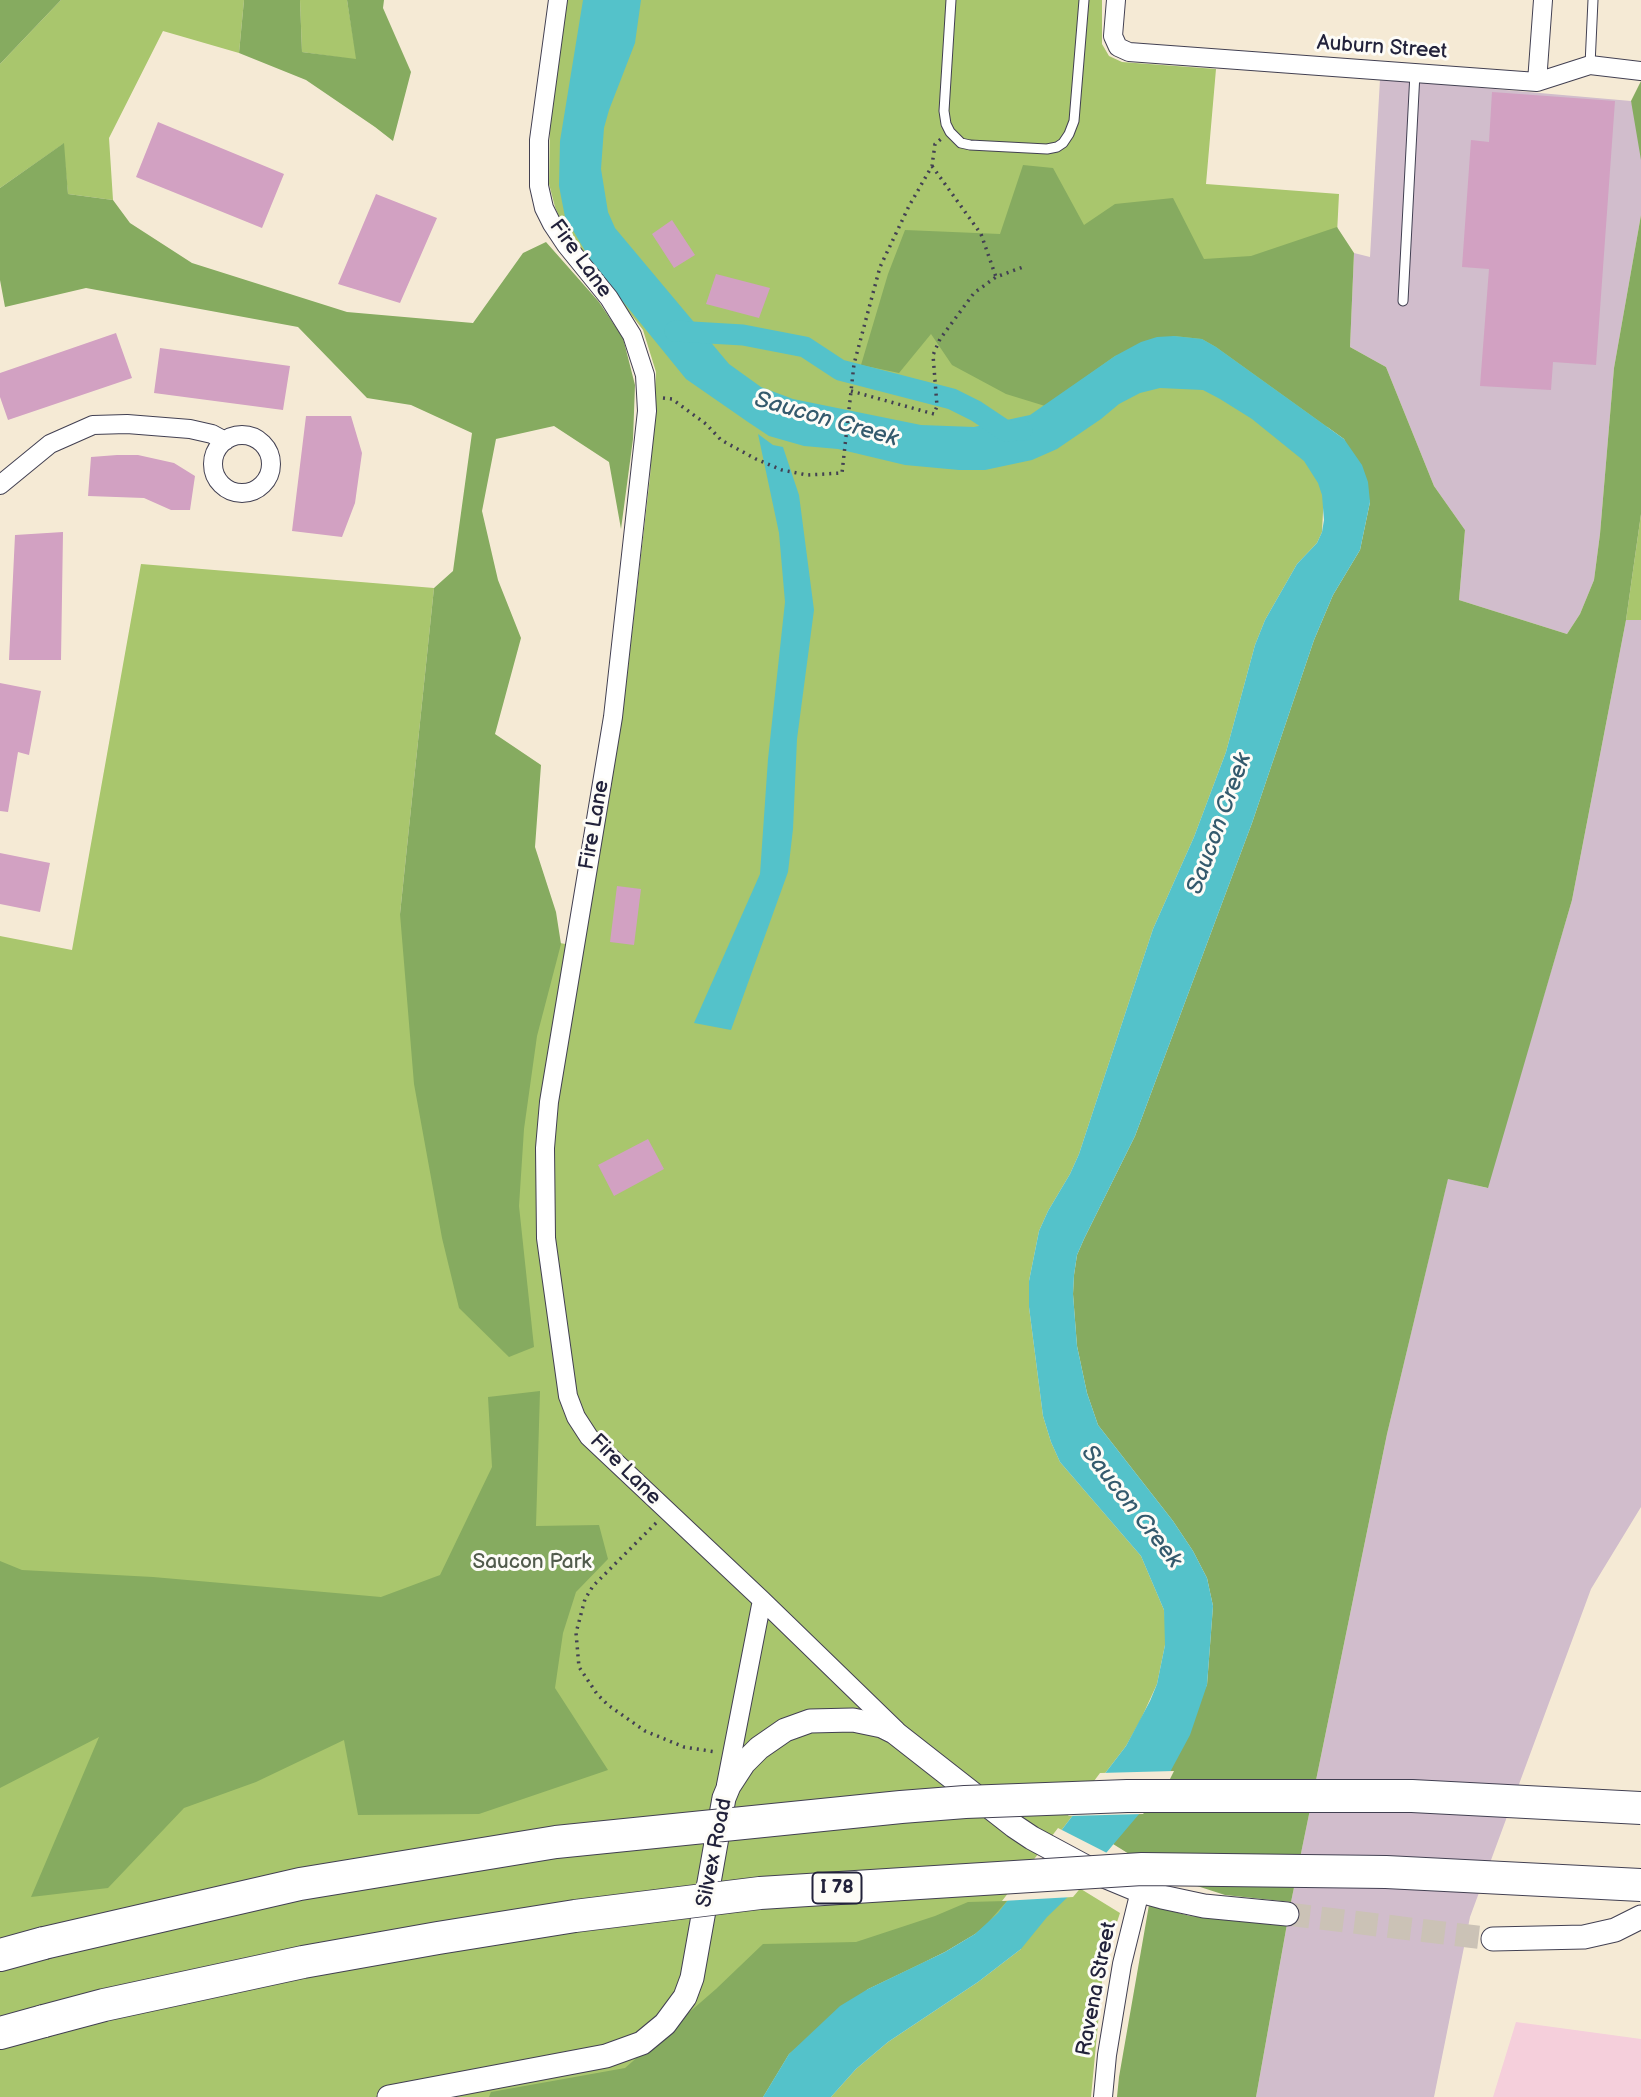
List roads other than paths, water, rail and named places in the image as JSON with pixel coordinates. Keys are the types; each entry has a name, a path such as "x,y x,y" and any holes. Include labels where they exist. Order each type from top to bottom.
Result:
{"highway":[{"path":"0,1955 300,1885 556,1842 901,1807 1127,1796 1358,1796 1641,1808"},
{"name":"I 78","path":"0,2033 104,2005 303,1962 575,1916 760,1894 1142,1868 1386,1872 1641,1885"}],"street":[{"name":"Fire Lane","path":"558,0 538,140 539,186 544,208 552,224 609,298 632,335 645,375 647,396 644,447 612,717 549,1102 545,1148 546,1238 568,1396 576,1417 589,1437 907,1741"},
{"name":"Auburn Street","path":"1116,0 1113,36 1118,47 1129,52 1537,82 1590,65 1641,71"},
{"path":"1537,82 1543,0"},
{"path":"0,485 50,444 93,425 127,424 190,429 212,434 225,442"},
{"path":"724,1798 762,1600"},
{"name":"Silvex Road","path":"389,2097 606,2056 642,2043 665,2024 685,1997 692,1978 724,1798 744,1762 771,1738 798,1724 823,1719 882,1726 907,1741 1032,1838 1099,1874 1140,1891"},
{"path":"1140,1891 1204,1906 1287,1914"},
{"name":"Ravena Street","path":"1103,2097 1122,1964 1140,1891"},
{"path":"1493,1939 1584,1937 1615,1930 1641,1917"}],"lane":[{"path":"951,0 944,111 950,132 961,143 1048,149 1063,143 1074,121 1084,0"},
{"path":"1590,65 1593,0"},
{"path":"1403,301 1415,73"}],"water":[{"name":"Saucon Creek","path":"583,0 641,0 635,43 604,128 601,169 608,212 615,228 729,364 761,387 793,399 921,425 974,427 1030,415 1115,356 1141,342 1174,336 1202,339 1344,439 1362,465 1368,482 1370,502 1360,550 1333,595 1314,640 1252,823 1135,1136 1084,1239 1077,1255 1074,1275 1077,1346 1087,1393 1098,1425 1173,1521 1207,1578 1213,1606 1207,1685 1190,1735 1162,1787 1021,1949 978,1982 888,2042 856,2069 831,2097 763,2097 789,2054 840,2006 868,1989 945,1952 975,1934 998,1913 1126,1746 1157,1684 1165,1645 1164,1610 1141,1556 1060,1462 1051,1442 1043,1416 1029,1307 1029,1281 1039,1231 1079,1154 1153,929 1194,837 1226,752 1255,645 1265,620 1297,564 1317,543 1322,532 1322,495 1304,461 1252,419 1203,390 1160,388 1140,393 1119,404 1057,449 1032,460 985,470 905,465 838,449 804,446 769,436 748,422 686,379 594,266 565,217 559,186 560,141"},
{"path":"758,434 773,445 783,447 799,495 814,610 797,739 788,872 731,1030 694,1023 760,874 768,759 785,602 779,533"}],"waterway":[{"path":"675,331 743,335 805,347 840,370 952,399 1006,431 1022,430"}],"tunnel":[{"path":"1287,1914 1493,1939"}],"park label":[{"name":"Saucon Park","path":"532,1563"}]}
